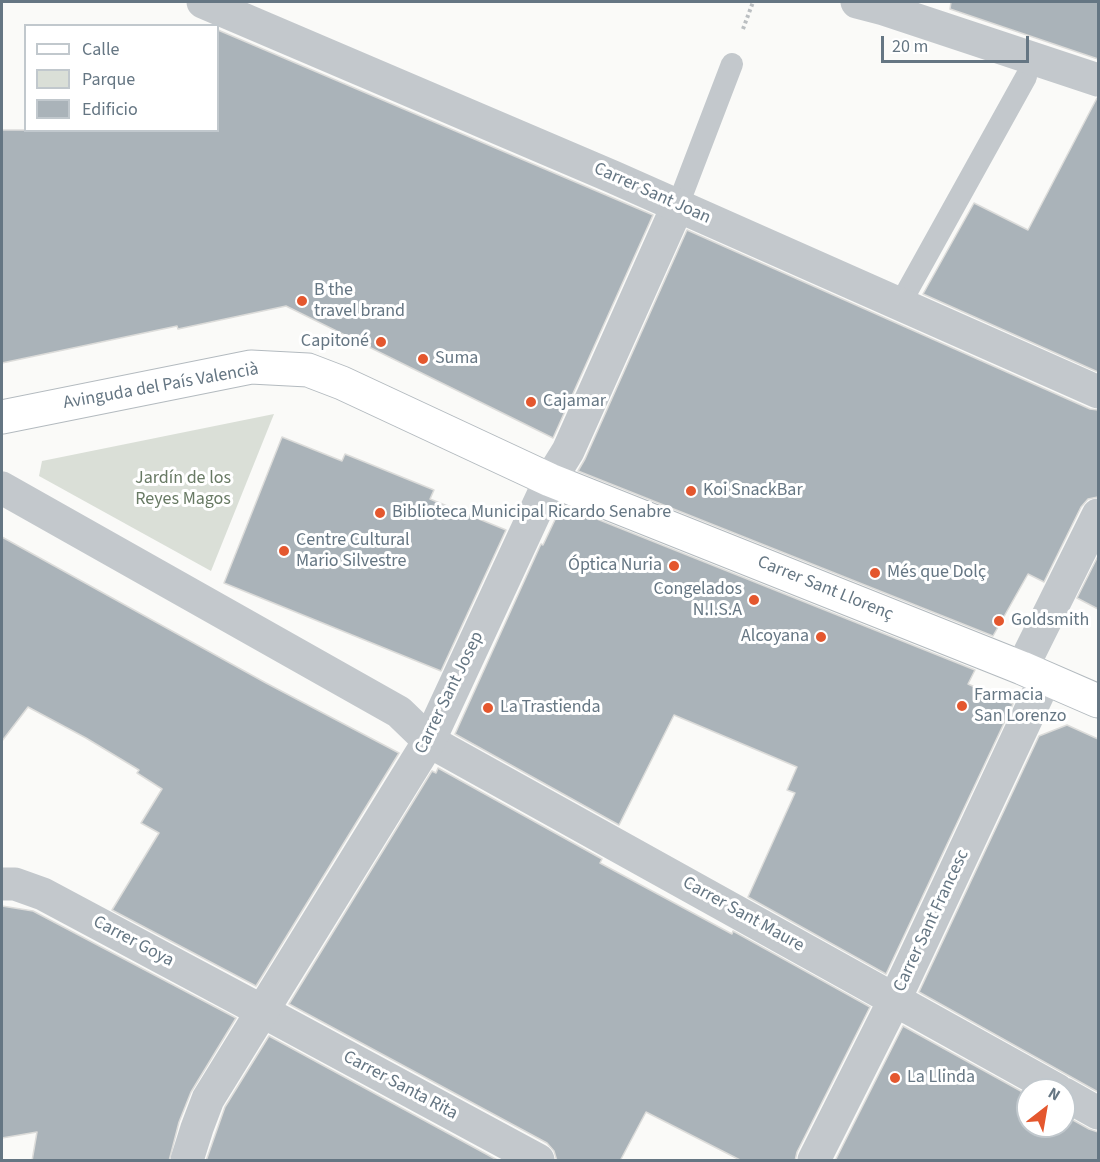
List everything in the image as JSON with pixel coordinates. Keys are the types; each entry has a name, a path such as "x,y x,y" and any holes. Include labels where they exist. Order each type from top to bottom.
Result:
{"main road":[{"name":"Avinguda del País Valencià","path":"2,417 250,367 308,370 342,383 550,480"},
{"name":"Carrer Sant Llorenç","path":"550,480 1098,701"}],"street":[{"name":"Carrer Sant Joan","path":"203,2 678,205 1098,392"},
{"path":"857,2 1098,80"},
{"name":"Carrer Sant Josep","path":"187,1161 196,1128 208,1099 429,741 550,480 568,450 678,205"},
{"path":"2,488 399,712 429,741"},
{"name":"Carrer Sant Francesc","path":"814,1161 895,999 1034,674 1098,515"},
{"name":"Carrer Sant Maure","path":"429,741 1036,1078"},
{"name":"Carrer Goya","path":"2,884 15,884 43,894 262,1011"},
{"name":"Carrer Santa Rita","path":"262,1011 538,1161"},
{"path":"1076,1101 1098,1113"}],"lane":[{"path":"678,205 732,64"},
{"path":"900,304 1026,77"}],"green space":[{"name":"Jardín de los Reyes Magos","path":"274,414 211,571 39,476 42,461"}],"building":[{"path":"951,2 1098,2 1098,59 950,9"},
{"path":"219,30 653,215 553,438 286,306 178,329 177,326 2,363 2,130 219,132"},
{"path":"1097,98 1098,372 923,294 974,203 1028,230"},
{"path":"687,230 1090,409 1098,410 1098,497 1088,499 1081,507 1044,582 1028,574 993,636 578,471"},
{"name":"Centre Cultural Mario Silvestre","path":"282,437 342,461 345,454 434,490 430,499 506,530 441,671 224,583"},
{"path":"562,505 975,670 968,684 1013,704 886,974 748,897 795,793 787,790 797,767 674,715 619,825 455,734 541,544 543,545"},
{"path":"2,537 266,683 399,753 256,986 112,910 159,833 141,823 162,789 137,773 139,770 28,707 2,741"},
{"path":"1098,556 1098,609 1077,598"},
{"path":"1067,725 1098,739 1098,1092 919,992 1039,736"},
{"path":"438,768 602,859 600,863 732,934 733,931 870,1007 797,1152 795,1161 742,1161 646,1112 620,1161 557,1161 554,1151 547,1143 289,1004 432,771 436,773"},
{"path":"2,906 33,911 236,1018 191,1092 179,1122 169,1161 32,1161 37,1132 2,1138"},
{"path":"903,1026 1016,1088 1016,1138 1076,1138 1076,1122 1098,1132 1098,1161 835,1161"},
{"path":"269,1036 499,1161 206,1161 225,1107"}],"place":[{"name":"B the travel brand","path":"302,301"},
{"name":"Capitoné","path":"381,342"},
{"name":"Suma","path":"423,359"},
{"name":"Cajamar","path":"531,402"},
{"name":"Koi SnackBar","path":"691,491"},
{"name":"Biblioteca Municipal Ricardo Senabre","path":"380,513"},
{"name":"Centre Cultural Mario Silvestre","path":"284,551"},
{"name":"Óptica Nuria","path":"674,566"},
{"name":"Més que Dolç","path":"875,573"},
{"name":"Congelados N.I.S.A","path":"754,600"},
{"name":"Goldsmith","path":"999,621"},
{"name":"Alcoyana","path":"821,637"},
{"name":"Farmacia San Lorenzo","path":"962,706"},
{"name":"La Trastienda","path":"488,708"},
{"name":"La Llinda","path":"895,1078"}]}
